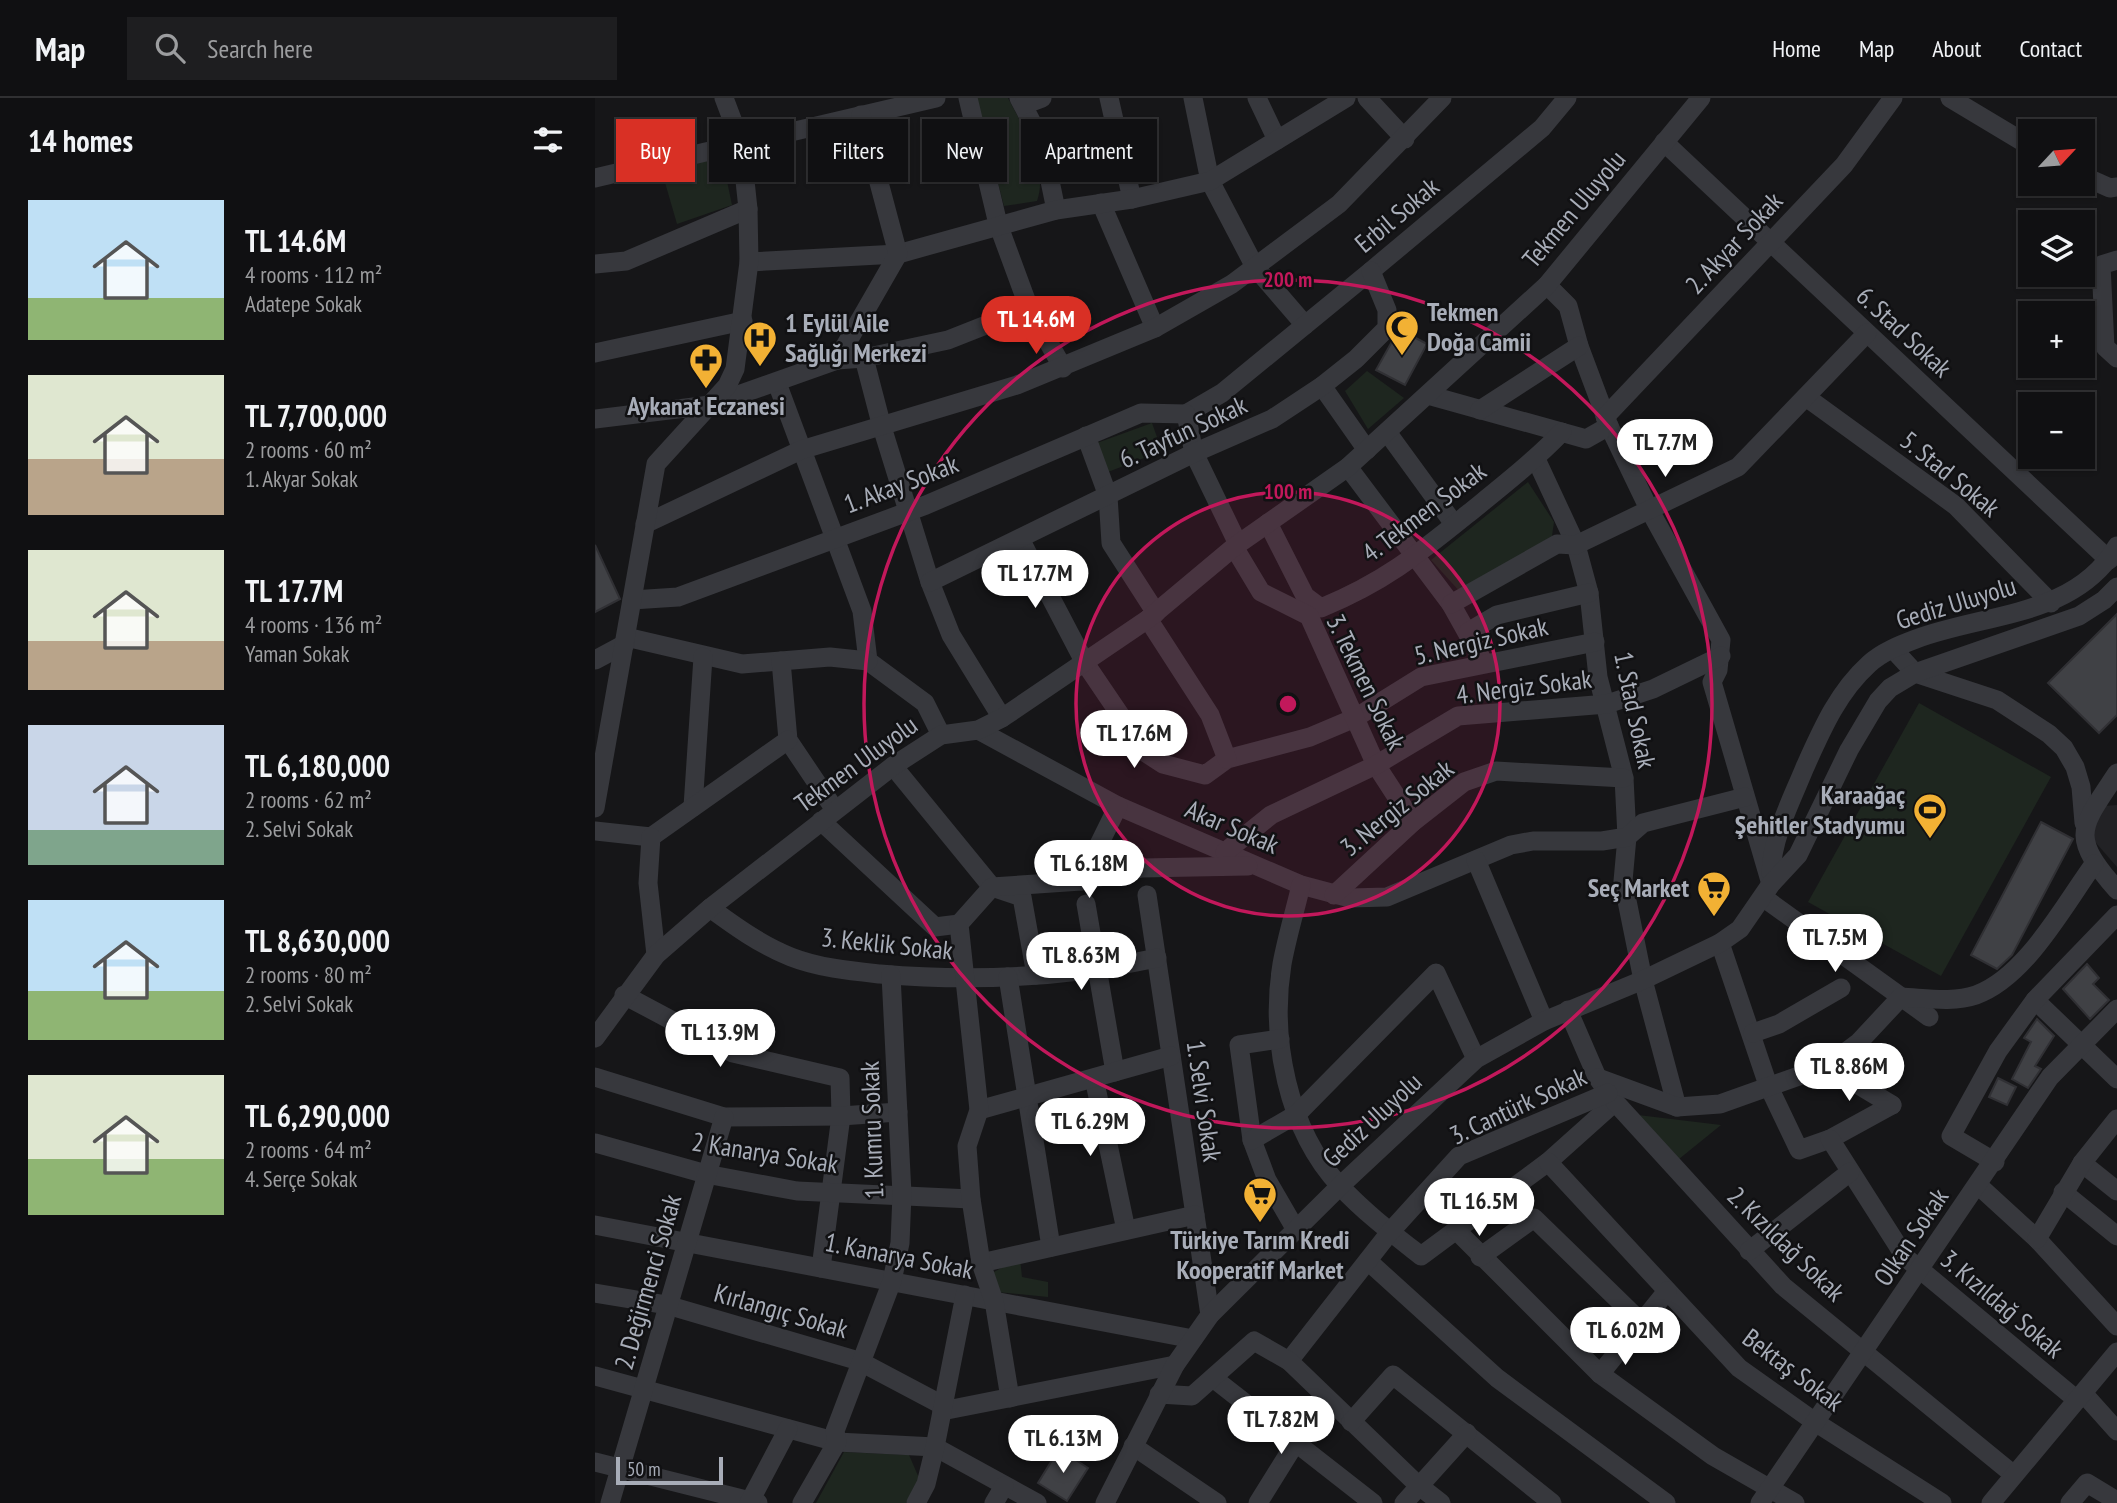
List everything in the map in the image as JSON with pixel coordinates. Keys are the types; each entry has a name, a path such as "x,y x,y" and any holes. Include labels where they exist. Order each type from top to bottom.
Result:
{"street":[{"path":"724,98 732,119"},
{"path":"794,131 936,98"},
{"path":"968,98 998,224 1029,307 1063,368"},
{"path":"1108,98 1132,199"},
{"path":"1193,98 1210,181 1255,267 1305,325"},
{"path":"1257,98 1277,140"},
{"path":"749,262 898,254 1056,210 1132,199 1210,181 1346,98"},
{"path":"1367,98 1405,139"},
{"path":"645,524 801,450 882,427 1063,368 1155,328 1232,284 1339,204 1442,98"},
{"name":"Erbil Sokak","path":"1186,414 1222,393 1371,271 1542,128 1567,98"},
{"name":"Tekmen Uluyolu","path":"595,1038 656,955 710,908 893,766 941,734 978,730 1002,718 1086,663 1152,616 1236,546 1348,467 1547,285 1701,98"},
{"name":"2. Akyar Sokak","path":"1607,422 1844,165 1893,98"},
{"path":"1949,98 2018,139"},
{"path":"1028,100 1042,142 1056,210"},
{"path":"837,360 898,254 862,115"},
{"name":"6. Stad Sokak","path":"1664,142 1867,333 2113,553"},
{"path":"595,178 709,151"},
{"path":"2095,181 2110,188 2117,187"},
{"path":"595,808 656,464 727,386 735,369 749,262 745,182"},
{"path":"1101,203 1155,328"},
{"path":"595,264 626,261 748,209"},
{"path":"2117,260 2101,265 2109,317 2105,347 2117,358"},
{"name":"6. Tayfun Sokak","path":"930,582 1194,453 1272,419 1322,386 1356,359 1387,328 1387,310 1371,271"},
{"path":"1547,285 1568,306 1579,346 1607,422 1649,509 1721,640 1721,656 1711,682 1745,797 1767,891 1930,1017"},
{"path":"595,419 710,405 837,360 864,358 948,340 1029,307"},
{"path":"595,353 743,321"},
{"path":"1451,604 1557,544 1576,545 1738,467 1867,333"},
{"path":"1480,410 1579,346"},
{"path":"864,358 882,427 930,582 951,635 1002,718"},
{"path":"777,383 862,611 868,661"},
{"path":"1322,386 1367,450"},
{"path":"1427,395 1586,439 1607,422"},
{"name":"5. Stad Sokak","path":"1806,397 1956,506 2051,603"},
{"name":"1. Akay Sokak","path":"632,600 678,597 908,511 1141,413 1186,414"},
{"name":"3. Tekmen Sokak","path":"1186,414 1194,453 1236,546 1261,592 1309,616 1376,765 1413,822"},
{"path":"1387,432 1454,524"},
{"name":"4. Tekmen Sokak","path":"1268,523 1305,596 1321,608 1361,591 1417,556 1536,459 1562,432"},
{"path":"1086,436 1108,496 1111,543 1210,715 1227,759"},
{"name":"1. Stad Sokak","path":"1536,459 1576,545 1589,593 1598,677 1624,778 1627,837 1623,881 1643,980 1677,1107"},
{"path":"1348,467 1451,604 1484,663"},
{"path":"1020,539 1086,663"},
{"name":"Gediz Uluyolu","path":"1767,891 1777,841 1819,734 1841,695 1871,663 1892,649 1935,632 2051,603 2089,581 2113,553"},
{"name":"Gediz Uluyolu","path":"1105,1503 1175,1365 1210,1315 1340,1186 1476,1059 1544,1021 1643,980 1720,943 1740,929 1767,891 1798,855 1849,750 1878,701 1890,688 1915,673 2079,616 2104,600 2117,587"},
{"path":"1468,632 1497,615 1589,593"},
{"path":"598,651 625,640 742,664 829,657 868,661 925,704 941,734"},
{"name":"5. Nergiz Sokak","path":"1086,663 1146,753 1163,764 1205,775 1227,759 1310,737 1355,718 1421,677 1595,642"},
{"path":"1892,649 1915,673 1997,700 2049,734 2064,748 2075,767 2081,787 2085,845 2094,864 2117,890"},
{"name":"4. Nergiz Sokak","path":"1224,852 1271,815 1376,765 1458,716 1607,704 1653,689 1721,656"},
{"path":"693,807 703,657"},
{"path":"781,661 788,740 828,816 935,927 959,924 992,887 1081,881 1142,868 1256,866"},
{"name":"Akar Sokak","path":"978,730 1118,806 1301,885 1334,895 1365,899 1387,897 1511,845 1533,841 1602,841 1627,837"},
{"path":"595,831 651,837 788,740"},
{"path":"893,766 992,887 1022,897 1036,975"},
{"name":"3. Nergiz Sokak","path":"1334,895 1413,822 1464,782 1496,771 1624,778"},
{"path":"2084,823 2117,773"},
{"path":"1627,837 1643,823 1745,797"},
{"path":"1081,881 1118,806"},
{"path":"651,837 648,883 656,955"},
{"path":"1476,860 1544,1021"},
{"path":"1901,997 1941,1000 1976,995 2018,968 2094,864"},
{"path":"1301,885 1282,963 1278,1006 1280,1039 1297,1114 1309,1142 1340,1186 1390,1232 1421,1256 1548,1162 1607,1091 1677,1107 1720,1104 1827,1066 1859,1042 1901,997"},
{"name":"1. Selvi Sokak","path":"1147,895 1210,1315"},
{"path":"1086,904 1115,1072"},
{"name":"3. Keklik Sokak","path":"710,908 766,947 794,959 833,968 891,975 965,979 1008,977 1097,971 1157,958"},
{"path":"1995,1162 1951,1136 1998,1051 2035,1000 2117,915"},
{"path":"959,924 979,1110 967,1146 971,1199 981,1263 994,1301 1010,1398"},
{"path":"1720,943 1753,1034 1768,1085 1799,1150 1830,1139 1892,1105 1827,1066"},
{"path":"1252,1139 1297,1114 1436,973 1476,1059"},
{"name":"1. Kumru Sokak","path":"837,1442 835,1431 859,1361 892,1281 900,1243 902,1194 891,975"},
{"path":"1008,977 1051,1247"},
{"path":"1753,1034 1779,1024 1841,988"},
{"path":"624,995 733,1053 840,1078 841,1116 833,1193 821,1268"},
{"path":"2035,1000 2083,1043 2117,1079"},
{"name":"Olkan Sokak","path":"1765,1496 1865,1353 1952,1220 1979,1186 2050,1077 2117,1009"},
{"name":"2. Kızıldağ Sokak","path":"1568,1010 1607,1091 1749,1251 1783,1286 2014,1475"},
{"path":"1280,1039 1239,1045 1252,1139 1267,1180 1296,1230"},
{"path":"979,1110 1171,1056"},
{"path":"595,1077 724,1117 841,1116 898,1112"},
{"path":"1094,1078 1126,1230"},
{"name":"3. Cantürk Sokak","path":"1289,1361 1390,1232 1459,1156 1607,1091"},
{"name":"2. Değirmenci Sokak","path":"610,1503 724,1117"},
{"path":"2037,1239 2082,1163 2117,1119"},
{"name":"3. Kızıldağ Sokak","path":"1830,1139 1905,1257 2080,1396 2117,1431"},
{"name":"2 Kanarya Sokak","path":"595,1143 706,1174 797,1191 971,1199"},
{"name":"Bektaş Sokak","path":"1548,1162 1739,1368 1815,1422 1942,1503"},
{"path":"2082,1163 2117,1191"},
{"path":"1749,1251 1850,1172"},
{"path":"1979,1186 2037,1239 2117,1326"},
{"path":"2063,1192 2117,1236"},
{"path":"981,1263 1195,1215"},
{"path":"1481,1257 1534,1218 1641,1322"},
{"name":"1. Kanarya Sokak","path":"595,1225 1193,1339"},
{"path":"1456,1230 1600,1374 1765,1496 1795,1503"},
{"path":"1368,1261 1497,1378 1666,1503"},
{"path":"1600,1374 1667,1291"},
{"name":"Kırlangıç Sokak","path":"595,1293 667,1305 859,1361 943,1408"},
{"path":"916,1503 926,1484 935,1447 965,1295"},
{"path":"1159,1394 1192,1396 1254,1341 1289,1361 1418,1485 1441,1503"},
{"path":"1991,1503 2117,1352"},
{"path":"943,1408 1010,1398 1175,1365"},
{"path":"1351,1422 1393,1374 1552,1503"},
{"path":"595,1376 837,1442 935,1447 1037,1503"},
{"path":"1213,1378 1373,1503"},
{"path":"595,1462 753,1502 788,1429"},
{"path":"1404,1503 1467,1433"},
{"path":"802,1503 837,1442"},
{"path":"1258,1503 1296,1442"},
{"path":"1133,1446 1217,1503"},
{"path":"2070,1503 2087,1483 2117,1502"},
{"path":"994,1503 1004,1486"}],"shaded area":[{"path":"976,98 1008,98 1021,123 1021,182 1040,182 1037,201 1004,206 998,182 1007,182 1007,119 981,119"},
{"path":"709,160 709,182 727,182 732,205 677,224 665,182 695,182 695,164"},
{"path":"1367,371 1404,398 1368,429 1345,391"},
{"path":"1152,423 1162,451 1108,472 1097,443"},
{"path":"1528,482 1554,522 1552,536 1461,593 1431,560"},
{"name":"Karaağaç Şehitler Stadyumu","path":"1919,703 2051,777 1941,976 1808,902"},
{"path":"2117,805 2117,867 2090,836 2104,806"},
{"path":"1638,1115 1721,1125 1679,1159"},
{"path":"1020,1258 1022,1277 1048,1282 1048,1297 997,1292 992,1273"},
{"path":"844,1452 909,1455 919,1478 906,1503 816,1503"}],"building":[{"name":"Tekmen Doğa Camii","path":"1399,329 1427,344 1405,385 1376,370"},
{"path":"595,545 620,599 595,612"},
{"path":"2117,614 2117,715 2099,733 2048,683"},
{"path":"2041,822 2073,839 2012,955 1997,969 1971,955"},
{"path":"2087,964 2099,978 2093,984 2109,1000 2090,1019 2063,989"},
{"path":"2037,1019 2054,1036 2035,1066 2041,1069 2028,1088 2012,1079 2031,1042 2024,1038"},
{"path":"1998,1078 2016,1087 2007,1105 1989,1097"},
{"path":"1059,1449 1088,1468 1067,1501 1038,1483"}],"place":[{"name":"Tekmen Doğa Camii","path":"1402,357"},
{"name":"1 Eylül Aile Sağlığı Merkezi","path":"760,368"},
{"name":"Aykanat Eczanesi","path":"706,390"},
{"name":"Karaağaç Şehitler Stadyumu","path":"1930,840"},
{"name":"Seç Market","path":"1714,918"},
{"name":"Türkiye Tarım Kredi Kooperatif Market","path":"1260,1224"}]}
